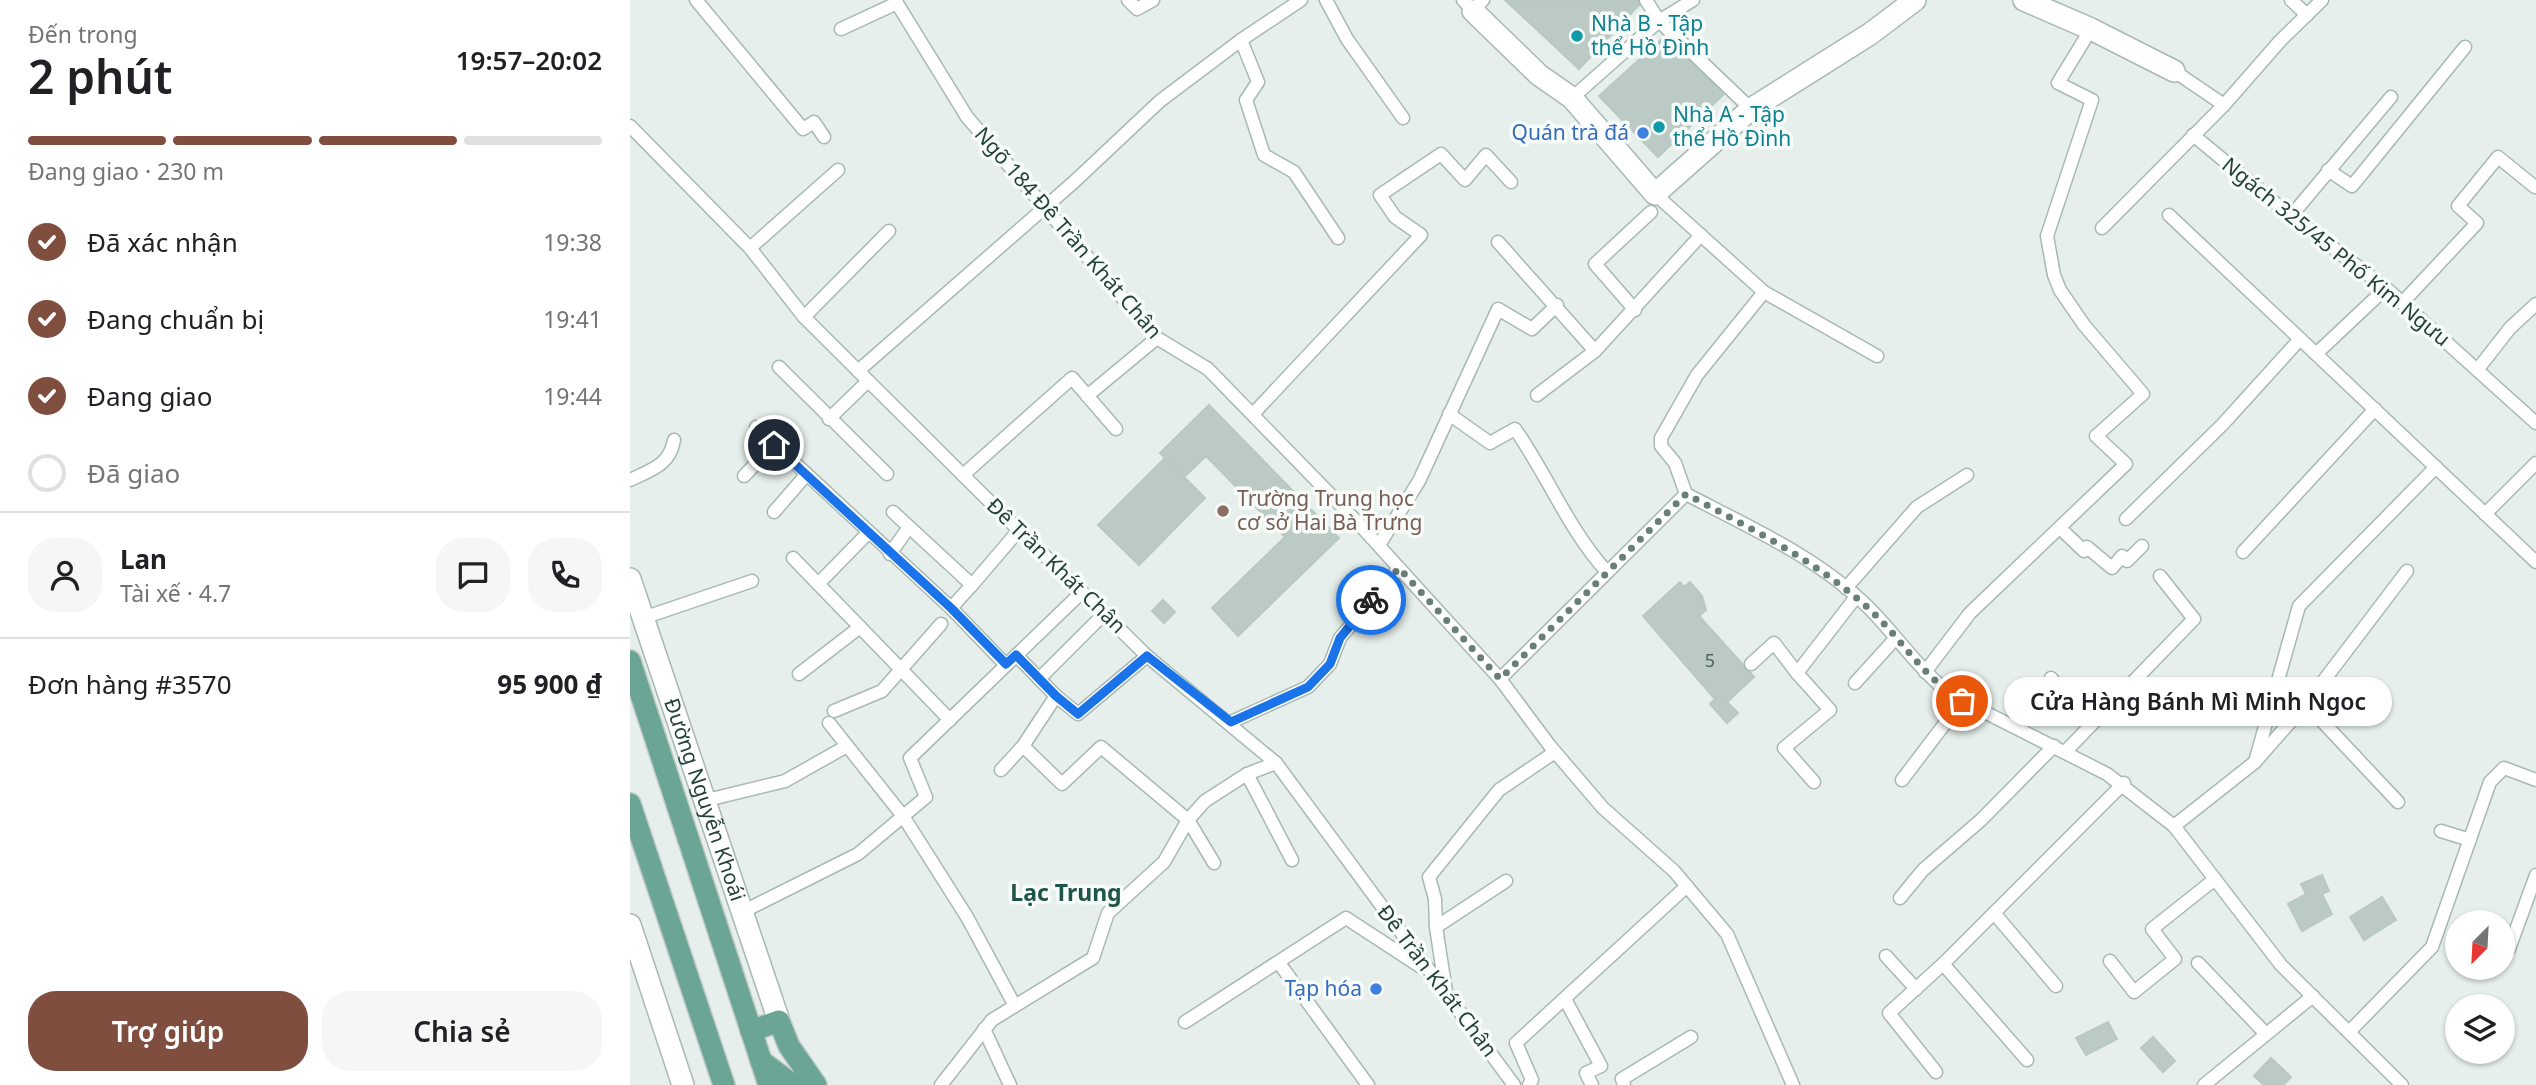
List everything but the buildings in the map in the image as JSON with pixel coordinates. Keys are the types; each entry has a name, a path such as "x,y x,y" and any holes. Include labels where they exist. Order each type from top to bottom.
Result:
{"main road":[{"name":"Đường Nguyễn Khoái","path":"630,661 769,1085"},
{"path":"630,804 724,1085"},
{"path":"751,1031 779,1021 789,1046 816,1085"},
{"path":"761,1061 793,1085"}],"street":[{"path":"1473,4 1539,75 1572,98 1653,203 1751,109 1870,34 1915,0"},
{"path":"2024,0 2091,29 2174,71"},
{"name":"Đường Nguyễn Khoái","path":"630,579 707,800 779,1021"},
{"path":"630,925 683,1085"}],"lane":[{"path":"696,0 803,129 814,122 824,137"},
{"path":"1128,0 1137,9 1153,0"},
{"path":"858,371 1160,101 1241,40 1301,0"},
{"path":"1326,0 1347,39 1403,118"},
{"path":"1646,0 1659,21 1751,109"},
{"path":"1572,98 1659,21 1693,0"},
{"path":"2291,0 2307,15"},
{"path":"2102,228 2224,105 2322,0"},
{"path":"841,29 896,1"},
{"name":"Ngõ 184 Đê Trần Khát Chân","path":"896,1 967,117 1046,205 1157,338 1208,369 1379,545 1500,679 1555,752 1604,808 1687,886 1727,934 1793,1085"},
{"path":"1925,672 1970,613 2061,529 2126,464 2096,436 2144,394 2084,326 2060,290 2047,236 2092,100 2058,83 2091,29"},
{"path":"1241,40 1258,82 1246,100 1264,155 1294,173 1338,237"},
{"path":"2328,170 2353,186 2465,47"},
{"path":"2174,71 2224,105"},
{"path":"2291,216 2391,97"},
{"name":"Đê Trần Khát Chân","path":"630,126 750,248 804,317 963,475 1147,656 1231,722 1276,763 1514,1085"},
{"name":"Ngách 325/45 Phố Kim Ngưu","path":"2193,135 2291,216 2386,288 2536,423"},
{"path":"1253,414 1421,235 1395,217 1380,195 1441,154 1465,180 1486,155 1511,182"},
{"path":"2402,303 2477,223 2458,206 2498,158 2536,187"},
{"path":"750,248 838,170"},
{"path":"1635,310 1595,264 1653,203 1701,234 1764,292 1877,356"},
{"path":"2169,215 2536,562"},
{"path":"804,317 889,231"},
{"path":"1537,395 1595,351 1635,310 1701,234"},
{"path":"1498,243 1557,305 1595,351"},
{"path":"2316,354 2386,288"},
{"path":"1764,292 1697,375 1661,438 1661,446 1675,463 1686,494 1799,554 1851,593 1925,672 1962,701 2124,783 2175,826 2281,965 2350,1031 2393,1082"},
{"path":"2477,369 2510,328 2536,304"},
{"path":"1379,545 1419,481 1497,309 1532,330 1557,305"},
{"path":"1087,396 1157,338"},
{"path":"2126,519 2223,424 2300,339"},
{"path":"779,367 887,474"},
{"path":"963,475 1072,378 1116,429"},
{"path":"829,419 869,381"},
{"path":"2243,552 2375,409"},
{"path":"1449,414 1490,443 1515,429 1531,451 1582,545 1607,572"},
{"path":"756,428 890,554 1011,660 1039,679 1078,714 1147,656"},
{"path":"630,480 669,458 674,440"},
{"path":"744,477 774,445"},
{"path":"2485,514 2536,463"},
{"path":"2255,762 2299,606 2436,467"},
{"path":"774,512 806,475"},
{"path":"1797,673 1851,593 1917,508 1967,475"},
{"path":"1500,679 1686,494"},
{"path":"893,512 972,585"},
{"path":"890,554 909,527"},
{"path":"2061,529 2084,551 2087,547 2112,568 2122,556 2127,561 2142,546"},
{"path":"951,608 1019,530"},
{"path":"818,584 868,533"},
{"path":"793,558 950,720"},
{"path":"1231,722 1308,687 1330,664 1340,638 1399,568"},
{"path":"2175,826 2255,762 2306,704 2407,571"},
{"path":"1900,898 1923,870 2089,726 2194,619 2160,576"},
{"path":"643,618 752,581"},
{"path":"744,911 858,854 926,797 910,758 1082,592"},
{"path":"1039,679 1104,614"},
{"path":"941,624 882,691 832,717 847,746 903,816 967,917 1015,1006"},
{"path":"799,674 860,627"},
{"path":"1855,683 1895,639"},
{"path":"1751,664 1774,643 1830,710 1784,748 1814,782"},
{"path":"2051,678 2089,726"},
{"path":"1001,769 1023,746 1056,696"},
{"path":"1902,780 1962,701"},
{"path":"2306,704 2398,802"},
{"path":"707,800 785,781 847,746"},
{"path":"1023,746 1062,784 1101,747 1188,820 1214,863"},
{"path":"1447,992 1436,927 1435,899 1429,877 1499,790 1555,752"},
{"path":"941,1085 992,1020 1093,958 1108,913 1164,862 1188,820 1205,801 1247,774 1276,763"},
{"path":"2350,1031 2432,947 2490,782 2504,768 2536,780"},
{"path":"1247,774 1292,860"},
{"path":"1936,1072 1889,1013 1943,964 2124,783"},
{"path":"2441,831 2470,840"},
{"path":"2515,933 2536,875"},
{"path":"2110,961 2134,992 2175,958 2152,929 2215,879"},
{"path":"1436,927 1506,881"},
{"path":"1529,1085 1532,1080 1516,1043 1687,886"},
{"path":"1994,914 2056,986"},
{"path":"1185,1022 1346,918 1430,973"},
{"path":"1886,956 1916,989"},
{"path":"1279,963 1368,1085"},
{"path":"2198,963 2266,1034"},
{"path":"1943,964 2027,1060"},
{"path":"2204,1085 2313,996"},
{"path":"1564,999 1601,1066 1586,1073 1592,1085"},
{"path":"984,1029 1010,1085"},
{"path":"1624,1085 1622,1079 1691,1037"}],"way so far":[{"path":"1371,600 1399,568 1500,679 1686,494 1799,554 1831,577 1871,610 1933,680 1962,701"}],"place":[{"name":"Nhà B - Tập thể Hồ Đình","path":"1577,36"},
{"name":"Nhà A - Tập thể Hồ Đình","path":"1659,127"},
{"name":"Quán trà đá","path":"1643,133"},
{"name":"Trường Trung học cơ sở Hai Bà Trưng","path":"1223,511"},
{"name":"Cửa Hàng Bánh Mì Minh Ngoc","path":"1962,701"},
{"name":"Tạp hóa","path":"1376,989"}],"district":[{"name":"Lạc Trung","path":"1066,893"}],"route":[{"path":"774,445 878,544 951,608 1006,664 1016,655 1056,696 1078,714 1147,656 1231,722 1308,687 1330,664 1340,638 1371,600"}]}
